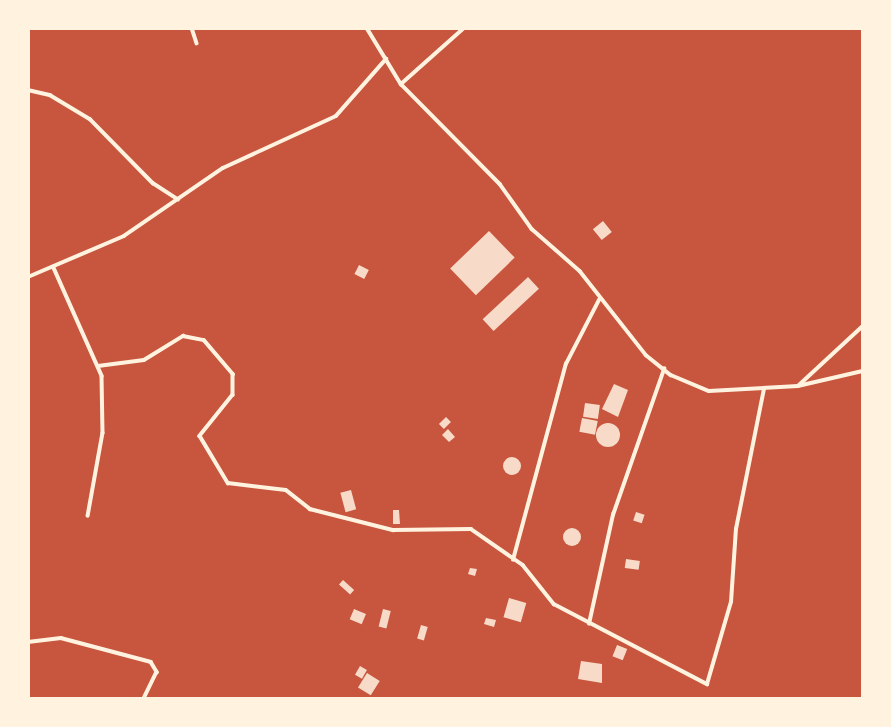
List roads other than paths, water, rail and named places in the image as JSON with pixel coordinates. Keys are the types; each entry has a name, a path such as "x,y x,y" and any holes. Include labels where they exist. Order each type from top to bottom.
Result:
{"street":[{"path":"192,28 197,43"},
{"path":"367,28 401,84 500,184 532,229 580,271 599,300 664,369 709,391 798,386 863,371"},
{"path":"401,84 464,28"},
{"path":"28,277 54,268 143,226 223,168 336,116 386,59"},
{"path":"28,90 50,95 90,119 153,183 178,199"},
{"path":"54,268 98,366 104,412 88,516"},
{"path":"513,560 566,363 599,300"},
{"path":"798,386 863,326"},
{"path":"98,366 144,360 183,336 204,340 233,374 233,395 200,436 228,483 286,490 310,509 393,530 471,528 533,574 542,594 588,625 708,684 731,602 736,529 764,389"},
{"path":"588,625 613,514 664,369"},
{"path":"28,642 61,638 151,662 157,672 144,699"}]}
